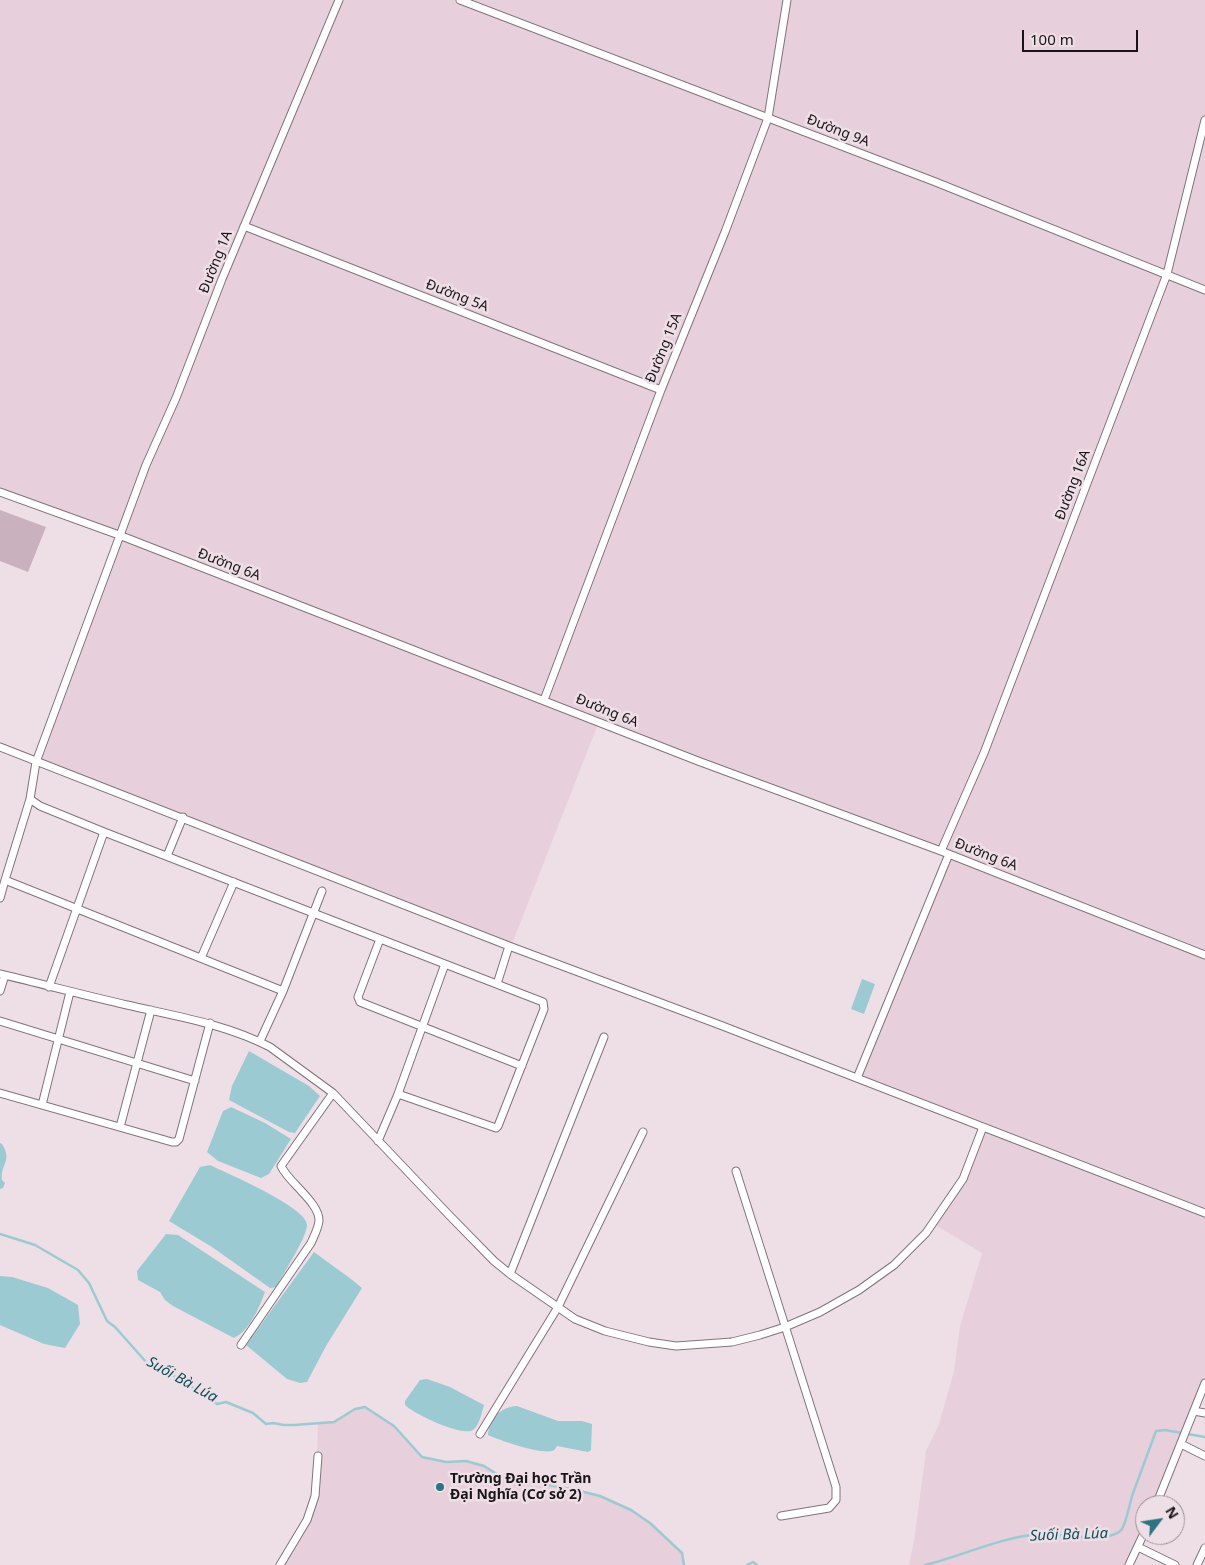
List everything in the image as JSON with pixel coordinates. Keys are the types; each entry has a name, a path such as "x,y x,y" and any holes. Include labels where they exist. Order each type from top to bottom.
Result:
{"street":[{"name":"Đường 1A","path":"0,898 30,799 36,762 119,535 244,226 339,0"},
{"name":"Đường 9A","path":"460,0 941,184 1205,290"},
{"name":"Đường 15A","path":"544,700 661,390 725,232 768,118 787,0"},
{"name":"Đường 16A","path":"941,851 984,753 1167,274 1205,120"},
{"name":"Đường 5A","path":"244,226 661,390"},
{"name":"Đường 6A","path":"0,492 119,535 698,761 949,854 1205,955"},
{"path":"0,747 509,946 720,1025 1205,1214"},
{"path":"30,799 40,806 104,832 543,1002 544,1009 496,1128 398,1094"},
{"path":"167,856 183,817"},
{"path":"49,987 104,832"},
{"path":"857,1078 949,854"},
{"path":"5,880 283,991"},
{"path":"201,958 234,882"},
{"path":"260,1042 283,991 322,891"},
{"path":"380,939 358,997 360,1002 522,1066"},
{"path":"496,984 509,946"},
{"path":"378,1141 398,1094 445,964"},
{"path":"0,991 2,974 70,992 210,1023 270,1047 333,1094 488,1254 510,1274 575,1319 605,1331 649,1342 676,1346 732,1342 760,1335 820,1312 859,1290 894,1265 926,1233 963,1179 983,1127"},
{"path":"42,1105 70,992"},
{"path":"120,1127 151,1010"},
{"path":"0,1022 195,1081"},
{"path":"0,1093 176,1142 180,1139 210,1023"},
{"path":"510,1274 604,1037"},
{"path":"241,1345 311,1243 317,1229 319,1218 308,1196 285,1175 281,1166 333,1094"},
{"path":"480,1434 558,1307 643,1132"},
{"path":"736,1171 836,1487 836,1500 829,1508 781,1516"},
{"path":"1160,1495 1205,1383"},
{"path":"1193,1414 1205,1413"},
{"path":"1182,1442 1205,1456"},
{"path":"280,1565 307,1520 315,1496 318,1456"},
{"path":"1129,1565 1138,1547 1175,1565"},
{"path":"1197,1565 1205,1548"}],"shaded area":[{"path":"0,0 1205,0 1205,1211 861,1076 953,853 600,719 512,944 39,760 120,539 0,489"},
{"path":"0,510 46,527 28,572 0,561"},
{"path":"984,1130 1205,1216 1205,1376 1157,1495 1135,1495 1135,1545 1126,1565 909,1565 926,1451 939,1424 954,1371 960,1326 982,1253 935,1225 949,1203"},
{"name":"Trường Đại học Trần Đại Nghĩa (Cơ sở 2)","path":"365,1407 394,1426 422,1457 446,1462 466,1461 484,1466 500,1476 522,1483 538,1483 576,1490 600,1496 631,1510 650,1523 682,1553 684,1565 283,1565 309,1521 317,1453 318,1423 334,1422 355,1409"}],"water":[{"path":"862,979 875,984 864,1014 851,1009"},
{"path":"249,1051 309,1086 320,1096 295,1133 289,1132 229,1100 232,1086"},
{"path":"231,1107 265,1123 291,1139 269,1174 261,1178 218,1161 207,1152 223,1111"},
{"path":"0,1143 5,1150 6,1159 2,1175 2,1180 5,1183 3,1188 0,1189"},
{"path":"210,1165 281,1200 294,1209 307,1225 294,1256 276,1287 270,1288 212,1247 169,1221 200,1167"},
{"path":"166,1234 178,1235 265,1292 253,1318 240,1334 234,1338 173,1306 165,1300 160,1292 138,1280 137,1271"},
{"path":"314,1252 362,1288 326,1346 307,1382 300,1383 287,1379 246,1345"},
{"path":"0,1276 12,1277 48,1288 78,1305 80,1324 65,1348 44,1344 0,1325"},
{"path":"427,1379 450,1387 484,1405 480,1419 473,1430 449,1428 428,1419 405,1405 405,1401 420,1380"},
{"path":"517,1406 558,1421 582,1421 592,1424 591,1450 588,1452 557,1446 552,1451 539,1451 488,1435 491,1423 497,1414"}],"waterway":[{"name":"Suối Bà Lúa","path":"0,1234 35,1245 78,1270 89,1283 107,1321 115,1327 147,1363 180,1379 217,1404 226,1402 253,1413 266,1424 284,1425 334,1422 355,1409 365,1407 394,1426 422,1457 446,1462 466,1461 484,1466 500,1476 522,1483 538,1483 576,1490 600,1496 631,1510 650,1523 682,1553 684,1565"},
{"name":"Suối Bà Lúa","path":"925,1565 1025,1536 1048,1534 1095,1537 1116,1534 1122,1529 1156,1431 1165,1430 1205,1437"},
{"name":"Suối Bà Lúa","path":"747,1565 753,1562 757,1565"}],"place":[{"name":"Trường Đại học Trần Đại Nghĩa (Cơ sở 2)","path":"440,1487"}]}
